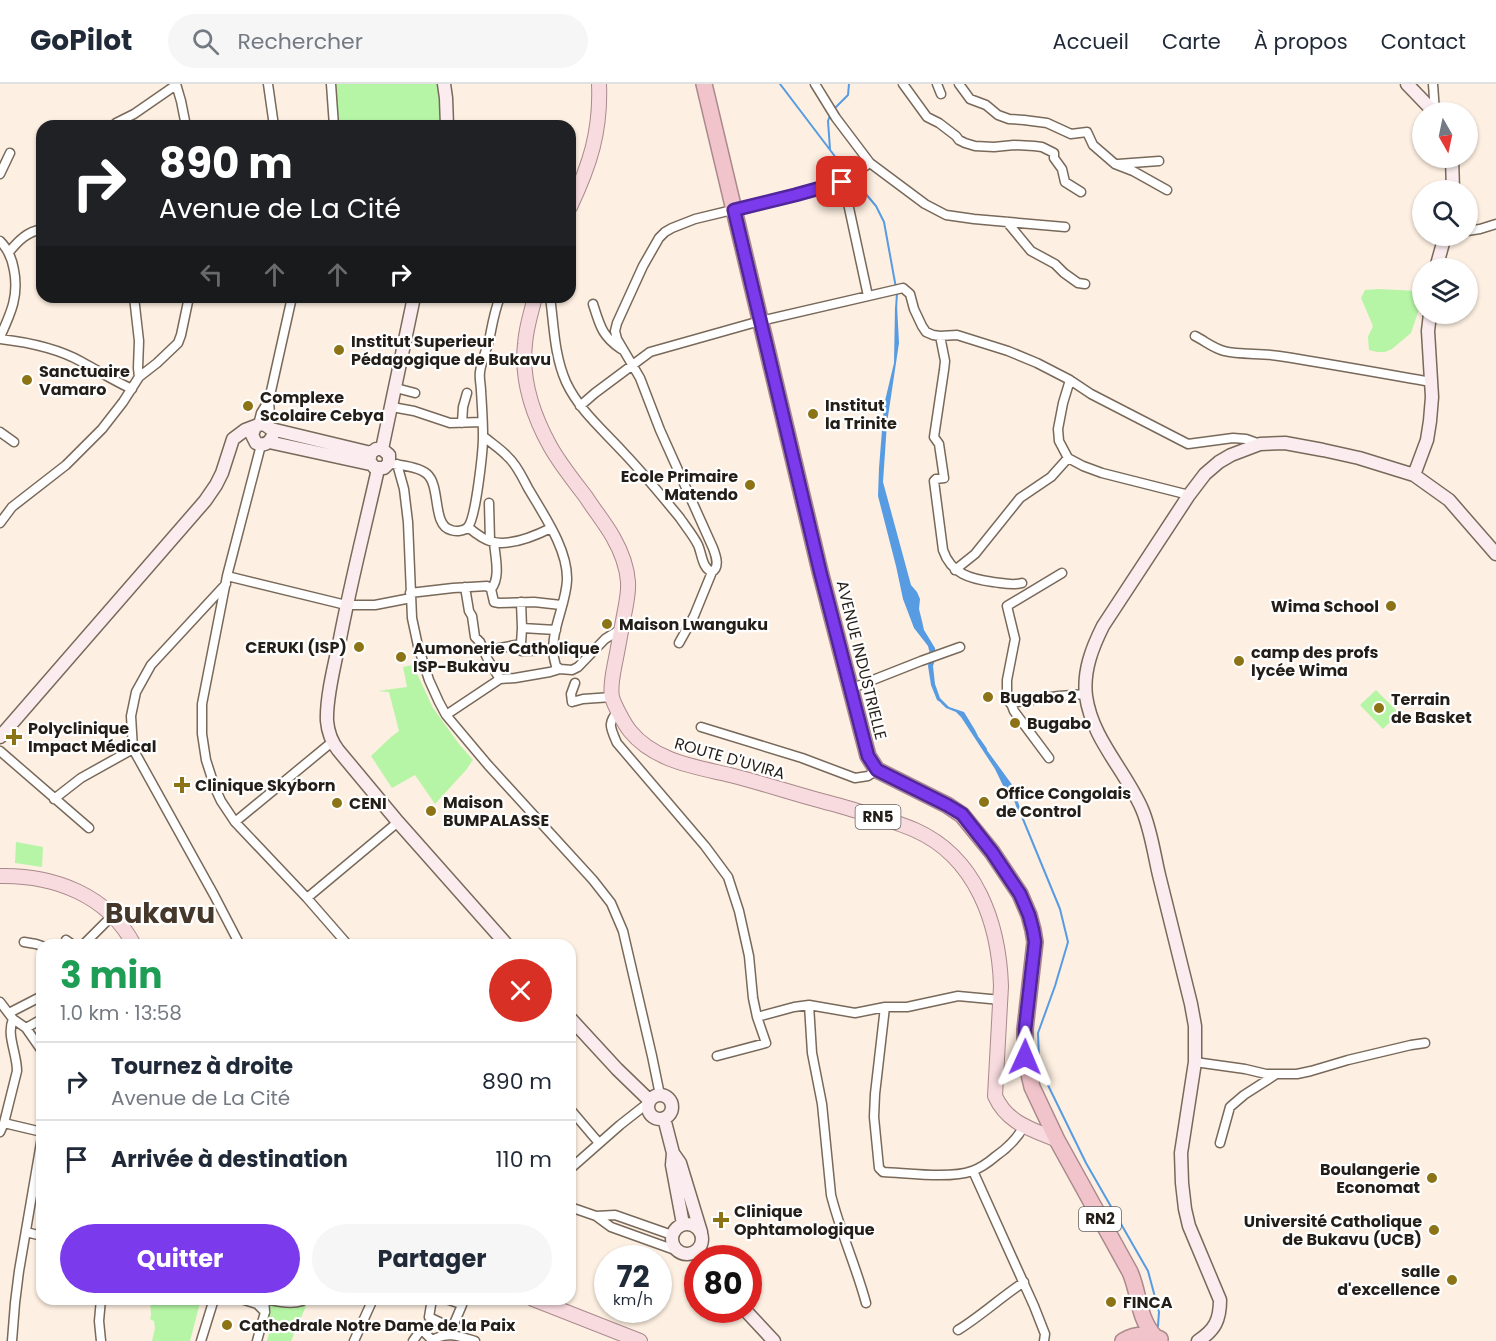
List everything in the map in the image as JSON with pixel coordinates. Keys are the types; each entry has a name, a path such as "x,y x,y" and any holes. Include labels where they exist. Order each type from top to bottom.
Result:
{"highway":[{"name":"AVENUE INDUSTRIELLE","path":"704,84 850,689 868,756 877,770"},
{"name":"RN2","path":"877,770 962,814 992,852 1025,903 1035,942 1025,1029 1025,1057 1032,1087 1057,1140 1130,1272 1148,1329 1160,1339"},
{"name":"RN2","path":"1127,1339 1135,1331 1138,1300"},
{"path":"1127,1339 1143,1335 1160,1339"}],"main road":[{"path":"576,193 597,134 599,84"},
{"path":"533,303 524,346 524,365 530,398 550,446 607,526 618,546 627,573 628,596 613,675 616,704"},
{"name":"ROUTE D'UVIRA","path":"616,704 629,730 651,749 664,756 874,816 915,830 940,844 960,863 974,881 996,936 1001,972 1001,1000 995,1096 1008,1116 1024,1126 1057,1140"},
{"path":"0,876 39,878 85,895 113,915 131,939"},
{"path":"548,1305 640,1341"}],"street":[{"path":"122,120 176,84 185,120"},
{"path":"268,84 273,120"},
{"path":"331,84 334,120"},
{"path":"444,84 447,120"},
{"path":"815,84 836,118 870,163 925,204 946,215 1065,227"},
{"path":"903,84 927,117 939,123 959,140 975,146 1042,147 1054,153 1054,158 1062,169 1065,182 1081,192"},
{"path":"937,84 940,94"},
{"path":"959,84 970,99 986,105 998,115 1009,119 1047,123 1071,134 1087,132 1093,145 1115,164 1167,190"},
{"path":"1407,84 1426,102"},
{"path":"1433,84 1434,102"},
{"path":"0,174 10,153"},
{"path":"1115,164 1159,161"},
{"path":"679,643 694,616 717,561 640,378 617,339 615,331 617,323 643,266 665,232 682,223 806,192 848,178 870,163"},
{"path":"848,178 846,194 868,296"},
{"path":"1007,222 1031,251 1055,264 1078,283 1085,284"},
{"path":"1478,229 1496,224"},
{"path":"9,252 21,238 36,230"},
{"path":"0,241 9,252 16,278 15,300 0,338 63,354 81,361 132,389"},
{"path":"580,406 650,352 760,321 903,288 910,294 914,309 926,332 940,336 957,335 1008,351 1070,380 1091,394 1188,444 1233,438 1246,439 1260,444"},
{"path":"135,303 139,341 139,377"},
{"path":"0,523 12,507 66,465 102,429 139,377 178,343 188,303"},
{"path":"291,303 268,400 270,415 262,433 227,580 202,704 202,734 206,760 215,788 235,822 343,939"},
{"path":"413,303 381,460 346,605 327,718 332,742 398,822 502,939"},
{"path":"0,737 205,501 222,473 233,438 238,434 262,433 411,467 427,474 433,484 443,525 448,530 457,531 468,527 472,519 481,466 483,436 480,373 498,303"},
{"path":"551,303 561,369 572,393 580,406 628,457 680,518 698,545 705,567 711,572"},
{"path":"593,304 600,326 608,338 622,349"},
{"path":"1414,475 1427,440 1430,421 1432,397 1429,324"},
{"path":"940,336 945,361 934,437 939,444 944,478 934,481 943,550 946,559 955,570 969,577 982,581 1022,584"},
{"path":"1195,336 1213,347 1226,351 1283,356 1431,382"},
{"path":"1070,380 1058,429 1059,441 1068,458 1102,472 1190,495"},
{"path":"396,388 415,393"},
{"path":"462,423 467,393"},
{"path":"392,407 414,411 450,423 482,422"},
{"path":"0,432 14,442"},
{"path":"483,436 508,456 514,464 558,543 567,581 553,650 556,666 560,669"},
{"path":"1198,1341 1214,1328 1220,1313 1220,1300 1189,1226 1182,1183 1181,1152 1195,1062 1195,1026 1145,819 1132,790 1097,733 1090,715 1086,678 1093,645 1103,626 1205,474 1232,455 1260,444 1285,443 1323,450 1359,458 1414,475 1449,500 1496,554"},
{"path":"955,570 975,554 1020,498 1051,477 1068,458"},
{"path":"381,460 404,489 408,522 412,618 429,680 446,715 530,813 593,880 610,903 627,944 652,1056 652,1099 648,1111 653,1117 664,1118 671,1112 672,1103 667,1096 652,1099 576,1164"},
{"path":"489,503 496,576 495,585 491,589"},
{"path":"468,527 482,538 492,542 510,542 551,528"},
{"path":"1050,758 1014,711 1007,693 1007,680 1015,639 1007,606 1062,573"},
{"path":"227,580 346,605 375,605 410,596 465,587 487,586 491,589 494,602 561,605"},
{"path":"227,580 152,665 136,692 131,716 133,749 237,939"},
{"path":"465,587 475,637 500,679"},
{"path":"520,602 522,651 553,650"},
{"path":"522,628 556,630"},
{"path":"446,715 500,679 560,669 572,670 578,667 605,639 621,629"},
{"path":"484,651 521,644"},
{"path":"850,689 960,647"},
{"path":"575,683 571,694 572,702 583,699 616,704 611,718 611,728 616,743 705,846 728,877 739,911 749,956 753,998 766,1043 717,1056"},
{"path":"1010,703 1086,694"},
{"path":"701,727 802,758 855,778 868,776 877,770"},
{"path":"235,822 332,742"},
{"path":"54,799 81,778 133,749"},
{"path":"0,752 89,828"},
{"path":"307,898 398,822"},
{"path":"89,939 113,915"},
{"path":"24,942 36,944"},
{"path":"757,1017 809,1005 855,1013 885,1007 906,1007 958,996 1001,1000"},
{"path":"11,1016 36,1000"},
{"path":"0,1004 26,1028 36,1042"},
{"path":"809,1005 812,1053 822,1104 831,1195 866,1303"},
{"path":"885,1007 874,1094 879,1168 883,1172 933,1175 973,1171 1010,1147 1024,1126"},
{"path":"0,1132 17,1071 10,1033 11,1016"},
{"path":"26,1028 36,1022"},
{"path":"576,1025 617,1069 652,1099"},
{"path":"1195,1062 1266,1074 1297,1074 1411,1045 1425,1044"},
{"path":"1220,1143 1230,1107 1244,1095 1276,1075"},
{"path":"576,1116 600,1143"},
{"path":"664,1118 704,1245"},
{"path":"4,1123 36,1131"},
{"path":"674,1153 672,1165 683,1224"},
{"path":"973,1171 1024,1282 1045,1334 1044,1341"},
{"path":"12,1341 15,1303 36,1173"},
{"path":"576,1209 596,1216 611,1227 684,1255"},
{"path":"596,1216 615,1215 672,1235"},
{"path":"683,1224 694,1226 701,1236 698,1251 691,1254 679,1252 672,1244 672,1235 683,1224"},
{"path":"26,1232 36,1234"},
{"path":"958,1330 1024,1282"},
{"path":"100,1305 101,1341"},
{"path":"201,1341 212,1305"},
{"path":"258,1305 265,1312"},
{"path":"257,1341 265,1312 264,1305"},
{"path":"354,1341 370,1305"},
{"path":"431,1305 429,1317 450,1327 453,1326 462,1305"},
{"path":"757,1323 774,1341"},
{"path":"413,1341 420,1331 432,1340 447,1335 475,1341"}],"green space":[{"path":"331,84 437,84 440,120 334,120"},
{"path":"1365,290 1412,291 1412,324 1414,324 1411,333 1385,352 1369,350 1368,337 1373,326 1361,298"},
{"path":"413,665 433,708 473,760 435,804 415,775 392,788 371,756 399,731 389,692 378,691 407,687 403,667"},
{"name":"Terrain de Basket","path":"1376,690 1399,713 1383,729 1360,705"},
{"path":"16,842 43,847 42,867 15,863"},
{"path":"150,1305 199,1305 190,1341 152,1341 155,1328 154,1321 150,1319"},
{"path":"266,1305 306,1305 291,1341 267,1341 271,1325"}],"water":[{"path":"897,305 899,343 887,423 883,482 911,585 920,599 919,609 924,630 935,648 936,657 933,666 935,684 940,698 949,707 964,712 981,742 1013,786 1020,808 1017,809 1014,800 1009,798 995,769 961,717 937,700 931,685 928,646 914,628 903,599 878,496 884,405 894,363 895,307"}],"waterway":[{"path":"780,84 843,167 876,206 884,222 896,288"},
{"path":"834,109 848,95 849,84"},
{"path":"830,149 828,121 831,113"},
{"path":"896,309 897,293"},
{"path":"979,739 986,749"},
{"path":"1018,807 1060,909 1068,942 1038,1033 1039,1059 1043,1075 1086,1163 1148,1271 1159,1312 1158,1326"}],"place":[{"name":"Institut Superieur Pédagogique de Bukavu","path":"339,350"},
{"name":"Sanctuaire Vamaro","path":"27,380"},
{"name":"Complexe Scolaire Cebya","path":"248,406"},
{"name":"Institut la Trinite","path":"813,414"},
{"name":"Ecole Primaire Matendo","path":"750,485"},
{"name":"Wima School","path":"1391,606"},
{"name":"Maison Lwanguku","path":"607,624"},
{"name":"CERUKI (ISP)","path":"359,647"},
{"name":"Aumonerie Catholique ISP-Bukavu","path":"401,657"},
{"name":"camp des profs lycée Wima","path":"1239,661"},
{"name":"Bugabo 2","path":"988,697"},
{"name":"Terrain de Basket","path":"1379,708"},
{"name":"Bugabo","path":"1015,723"},
{"name":"Polyclinique Impact Médical","path":"14,737"},
{"name":"Clinique Skyborn","path":"182,785"},
{"name":"Office Congolais de Control","path":"984,802"},
{"name":"CENI","path":"337,803"},
{"name":"Maison BUMPALASSE","path":"431,811"},
{"name":"Boulangerie Economat","path":"1432,1178"},
{"name":"Clinique Ophtamologique","path":"721,1220"},
{"name":"Université Catholique de Bukavu (UCB)","path":"1434,1230"},
{"name":"salle d'excellence","path":"1452,1280"},
{"name":"FINCA","path":"1111,1302"},
{"name":"Cathedrale Notre Dame de la Paix","path":"227,1325"}],"district":[{"name":"Bukavu","path":"160,913"}],"route":[{"path":"842,182 734,210 820,571 868,756 877,770 883,774 962,814 992,852 1025,903 1035,942 1025,1029 1025,1057"}]}
